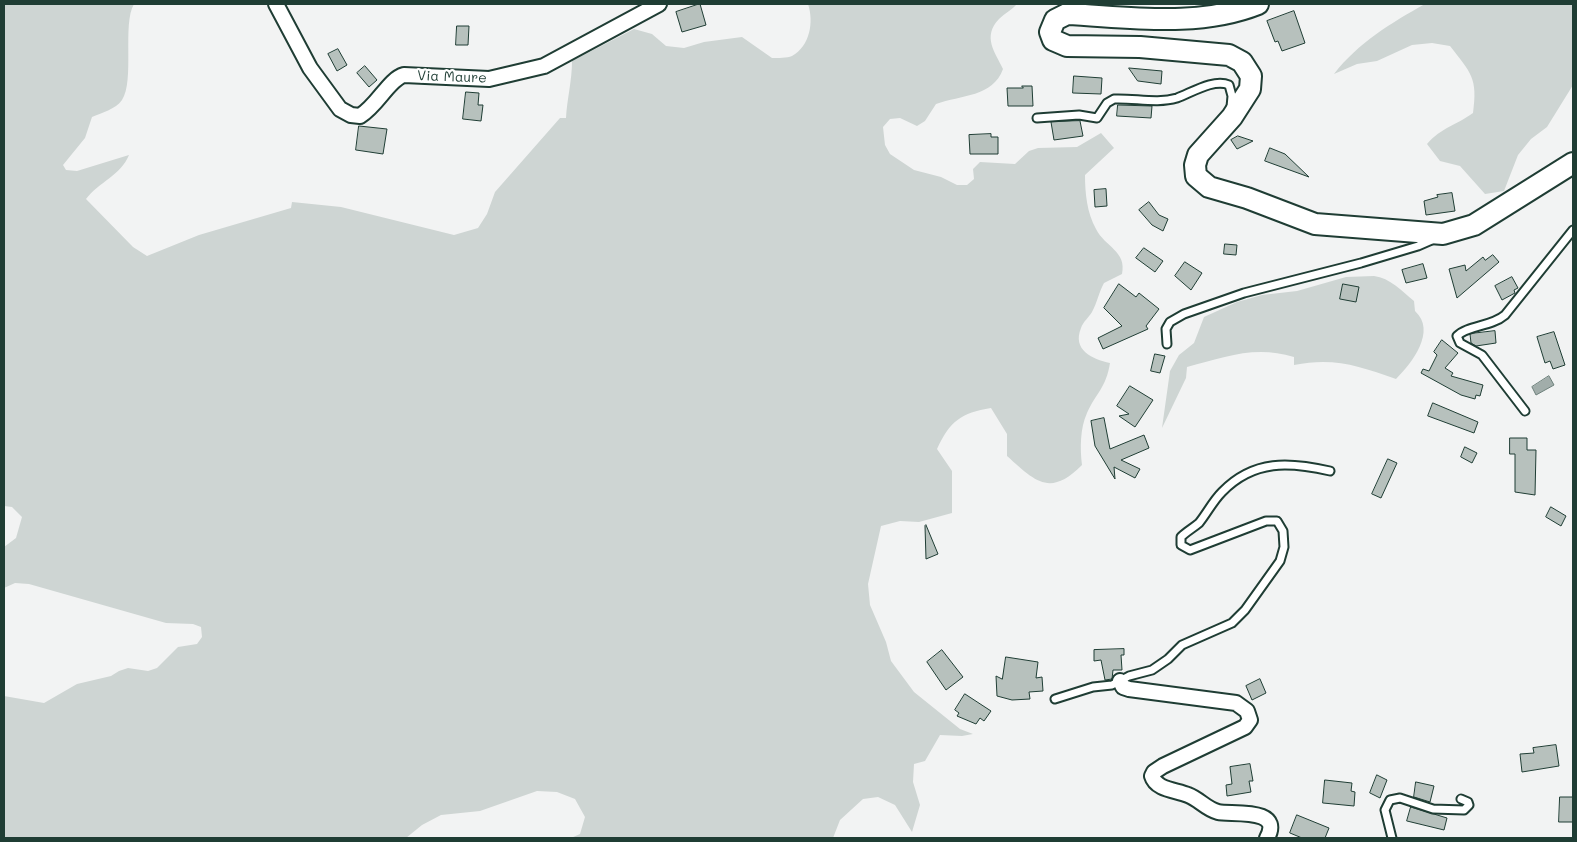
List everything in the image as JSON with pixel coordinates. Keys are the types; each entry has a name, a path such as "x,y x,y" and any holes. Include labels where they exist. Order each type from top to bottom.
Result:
{"main road":[{"path":"1258,4 1239,11 1187,19 1067,14 1055,20 1050,32 1053,40 1067,46 1140,47 1229,55 1242,62 1251,76 1250,88 1232,117 1198,155 1195,165 1196,176 1210,187 1247,198 1315,224 1443,234 1474,225 1573,163"}],"street":[{"name":"Via Maure","path":"276,4 310,68 340,108 351,115 360,116 381,99 398,76 490,79 544,66 659,4"},
{"path":"1120,681 1123,687 1129,689 1236,703 1247,711 1250,720 1245,728 1163,766 1154,772 1152,776 1153,781 1159,785 1189,795 1209,809 1219,812 1244,812 1259,815 1267,821 1270,828 1267,838"}],"lane":[{"path":"1038,118 1079,115 1097,118 1108,103 1114,99 1166,100 1208,86 1224,83 1229,85 1231,90 1232,117"},
{"path":"1524,411 1482,355 1460,342 1457,336 1465,330 1498,321 1505,315 1573,230"},
{"path":"1166,344 1166,329 1170,322 1184,314 1244,293 1418,246 1443,234"},
{"path":"1055,699 1152,670 1168,659 1182,645 1232,623 1245,610 1280,561 1284,547 1283,531 1277,521 1266,521 1190,550 1181,545 1182,535 1199,522 1224,491 1246,474 1270,465 1298,464 1330,471"},
{"path":"1392,838 1385,810 1390,800 1400,798 1433,809 1464,810 1469,805 1468,802 1461,799"}],"shaded area":[{"path":"4,4 134,4 129,25 126,91 119,103 92,117 85,138 63,165 66,170 77,171 129,155 121,168 86,199 133,247 147,256 199,235 291,208 292,202 341,207 454,235 478,228 487,214 495,192 560,118 566,118 572,61 634,29 652,34 666,46 684,48 704,42 742,37 772,58 782,58 792,56 798,52 807,40 811,18 808,4 1017,4 999,19 991,32 992,44 1003,69 992,85 975,94 936,104 925,121 917,126 900,118 890,119 883,127 885,145 890,154 914,170 941,177 957,185 967,185 974,179 973,169 980,162 1015,164 1029,151 1038,148 1077,147 1101,133 1114,148 1085,175 1087,203 1096,229 1121,260 1123,266 1122,274 1104,283 1094,309 1082,326 1079,336 1081,348 1085,352 1097,359 1110,363 1103,385 1090,406 1083,425 1081,439 1082,465 1061,481 1052,483 1035,479 1007,456 1007,434 991,408 981,410 964,416 952,425 937,449 952,471 952,513 919,522 900,521 881,526 868,584 870,605 886,642 891,661 914,692 960,729 973,734 962,736 940,735 925,761 914,764 913,782 920,805 912,832 895,805 878,797 863,799 840,820 833,838 571,838 580,834 585,817 575,799 557,792 537,791 480,811 441,815 422,825 406,838 4,838 4,696 44,703 77,684 111,676 128,668 148,671 157,668 178,647 197,644 202,637 201,627 193,624 166,623 29,584 15,583 4,588 4,547 16,538 22,517 12,507 4,506"},
{"path":"1425,4 1573,4 1573,85 1547,127 1531,139 1518,155 1504,191 1485,194 1460,166 1440,161 1427,144 1443,130 1473,113 1474,92 1471,76 1450,46 1432,43 1412,45 1377,61 1357,64 1334,74 1364,43"},
{"path":"1374,276 1391,282 1414,301 1415,311 1421,319 1424,328 1423,337 1415,356 1396,379 1370,370 1334,362 1294,365 1294,357 1266,352 1227,356 1187,367 1186,378 1162,428 1170,371 1179,355 1194,343 1204,317 1237,302 1262,295 1297,291 1346,277"},
{"path":"1549,376 1554,385 1536,395 1532,387"}],"building":[{"path":"700,4 706,25 682,32 676,12"},
{"path":"1294,11 1305,43 1282,51 1278,41 1275,42 1267,21"},
{"path":"457,26 469,26 468,45 456,45"},
{"path":"338,49 347,65 337,71 328,54"},
{"path":"365,66 377,80 369,87 357,73"},
{"path":"1129,68 1162,71 1161,84 1138,81"},
{"path":"1074,76 1102,78 1101,94 1073,93"},
{"path":"1022,86 1032,86 1033,106 1008,106 1007,88 1023,88"},
{"path":"466,92 479,93 478,105 483,105 481,121 463,119"},
{"path":"1118,105 1152,106 1151,118 1117,116"},
{"path":"1080,121 1083,136 1054,140 1051,122"},
{"path":"359,126 387,129 383,154 356,150"},
{"path":"991,134 991,137 998,137 998,154 970,154 969,135"},
{"path":"1238,136 1253,141 1237,149 1231,140"},
{"path":"1270,148 1285,154 1309,177 1265,161"},
{"path":"1106,189 1107,206 1095,207 1094,190"},
{"path":"1452,193 1455,211 1426,215 1424,201 1438,197 1437,195"},
{"path":"1149,202 1159,215 1168,219 1163,231 1152,225 1139,210"},
{"path":"1225,244 1237,245 1236,255 1224,254"},
{"path":"1144,248 1163,261 1155,272 1136,258"},
{"path":"1493,255 1499,262 1457,298 1449,269 1465,265 1466,271 1483,257 1485,260"},
{"path":"1185,262 1202,273 1191,290 1175,276"},
{"path":"1423,264 1427,278 1406,283 1402,270"},
{"path":"1512,277 1518,288 1514,290 1515,293 1502,300 1495,286"},
{"path":"1119,284 1136,297 1139,293 1159,309 1146,326 1148,329 1103,349 1098,338 1122,326 1104,308"},
{"path":"1343,284 1359,287 1356,302 1340,299"},
{"path":"1495,331 1496,343 1476,346 1471,343 1470,334"},
{"path":"1554,332 1565,365 1553,369 1550,361 1545,363 1537,337"},
{"path":"1442,340 1458,353 1445,368 1453,373 1451,376 1483,385 1480,396 1476,395 1475,399 1461,395 1421,373 1423,369 1429,371 1437,355 1434,352"},
{"path":"1155,354 1165,356 1160,373 1151,371"},
{"path":"1130,386 1153,400 1135,427 1119,416 1129,414 1117,406"},
{"path":"1433,403 1478,422 1474,433 1428,416"},
{"path":"1104,418 1110,449 1144,435 1149,448 1121,460 1140,469 1135,478 1114,467 1115,479 1095,446 1091,421"},
{"path":"1510,438 1527,438 1527,450 1536,450 1535,495 1515,492 1515,454 1510,454"},
{"path":"1465,447 1477,453 1472,463 1461,457"},
{"path":"1388,459 1397,463 1381,498 1372,494"},
{"path":"1551,507 1566,516 1561,526 1546,517"},
{"path":"925,526 938,554 926,559"},
{"path":"1124,649 1124,655 1121,655 1122,670 1113,670 1112,679 1105,680 1101,660 1094,661 1094,650"},
{"path":"942,650 963,677 946,690 927,662"},
{"path":"1006,657 1038,662 1036,678 1042,677 1043,691 1029,692 1030,699 1012,700 997,696 996,676 1002,679"},
{"path":"1260,679 1266,693 1252,700 1246,686"},
{"path":"965,694 991,711 984,721 980,718 976,724 957,716 959,713 955,710"},
{"path":"1556,745 1559,766 1522,772 1520,754 1534,753 1533,748"},
{"path":"1250,764 1253,781 1249,781 1251,792 1227,796 1226,785 1232,784 1230,767"},
{"path":"1377,775 1387,780 1380,798 1370,793"},
{"path":"1325,780 1352,783 1351,791 1355,792 1354,806 1323,803"},
{"path":"1416,782 1434,786 1430,802 1414,797"},
{"path":"1560,797 1573,797 1573,822 1559,822"},
{"path":"1411,807 1447,818 1444,830 1407,821"},
{"path":"1297,815 1329,828 1325,838 1302,838 1290,833"}]}
